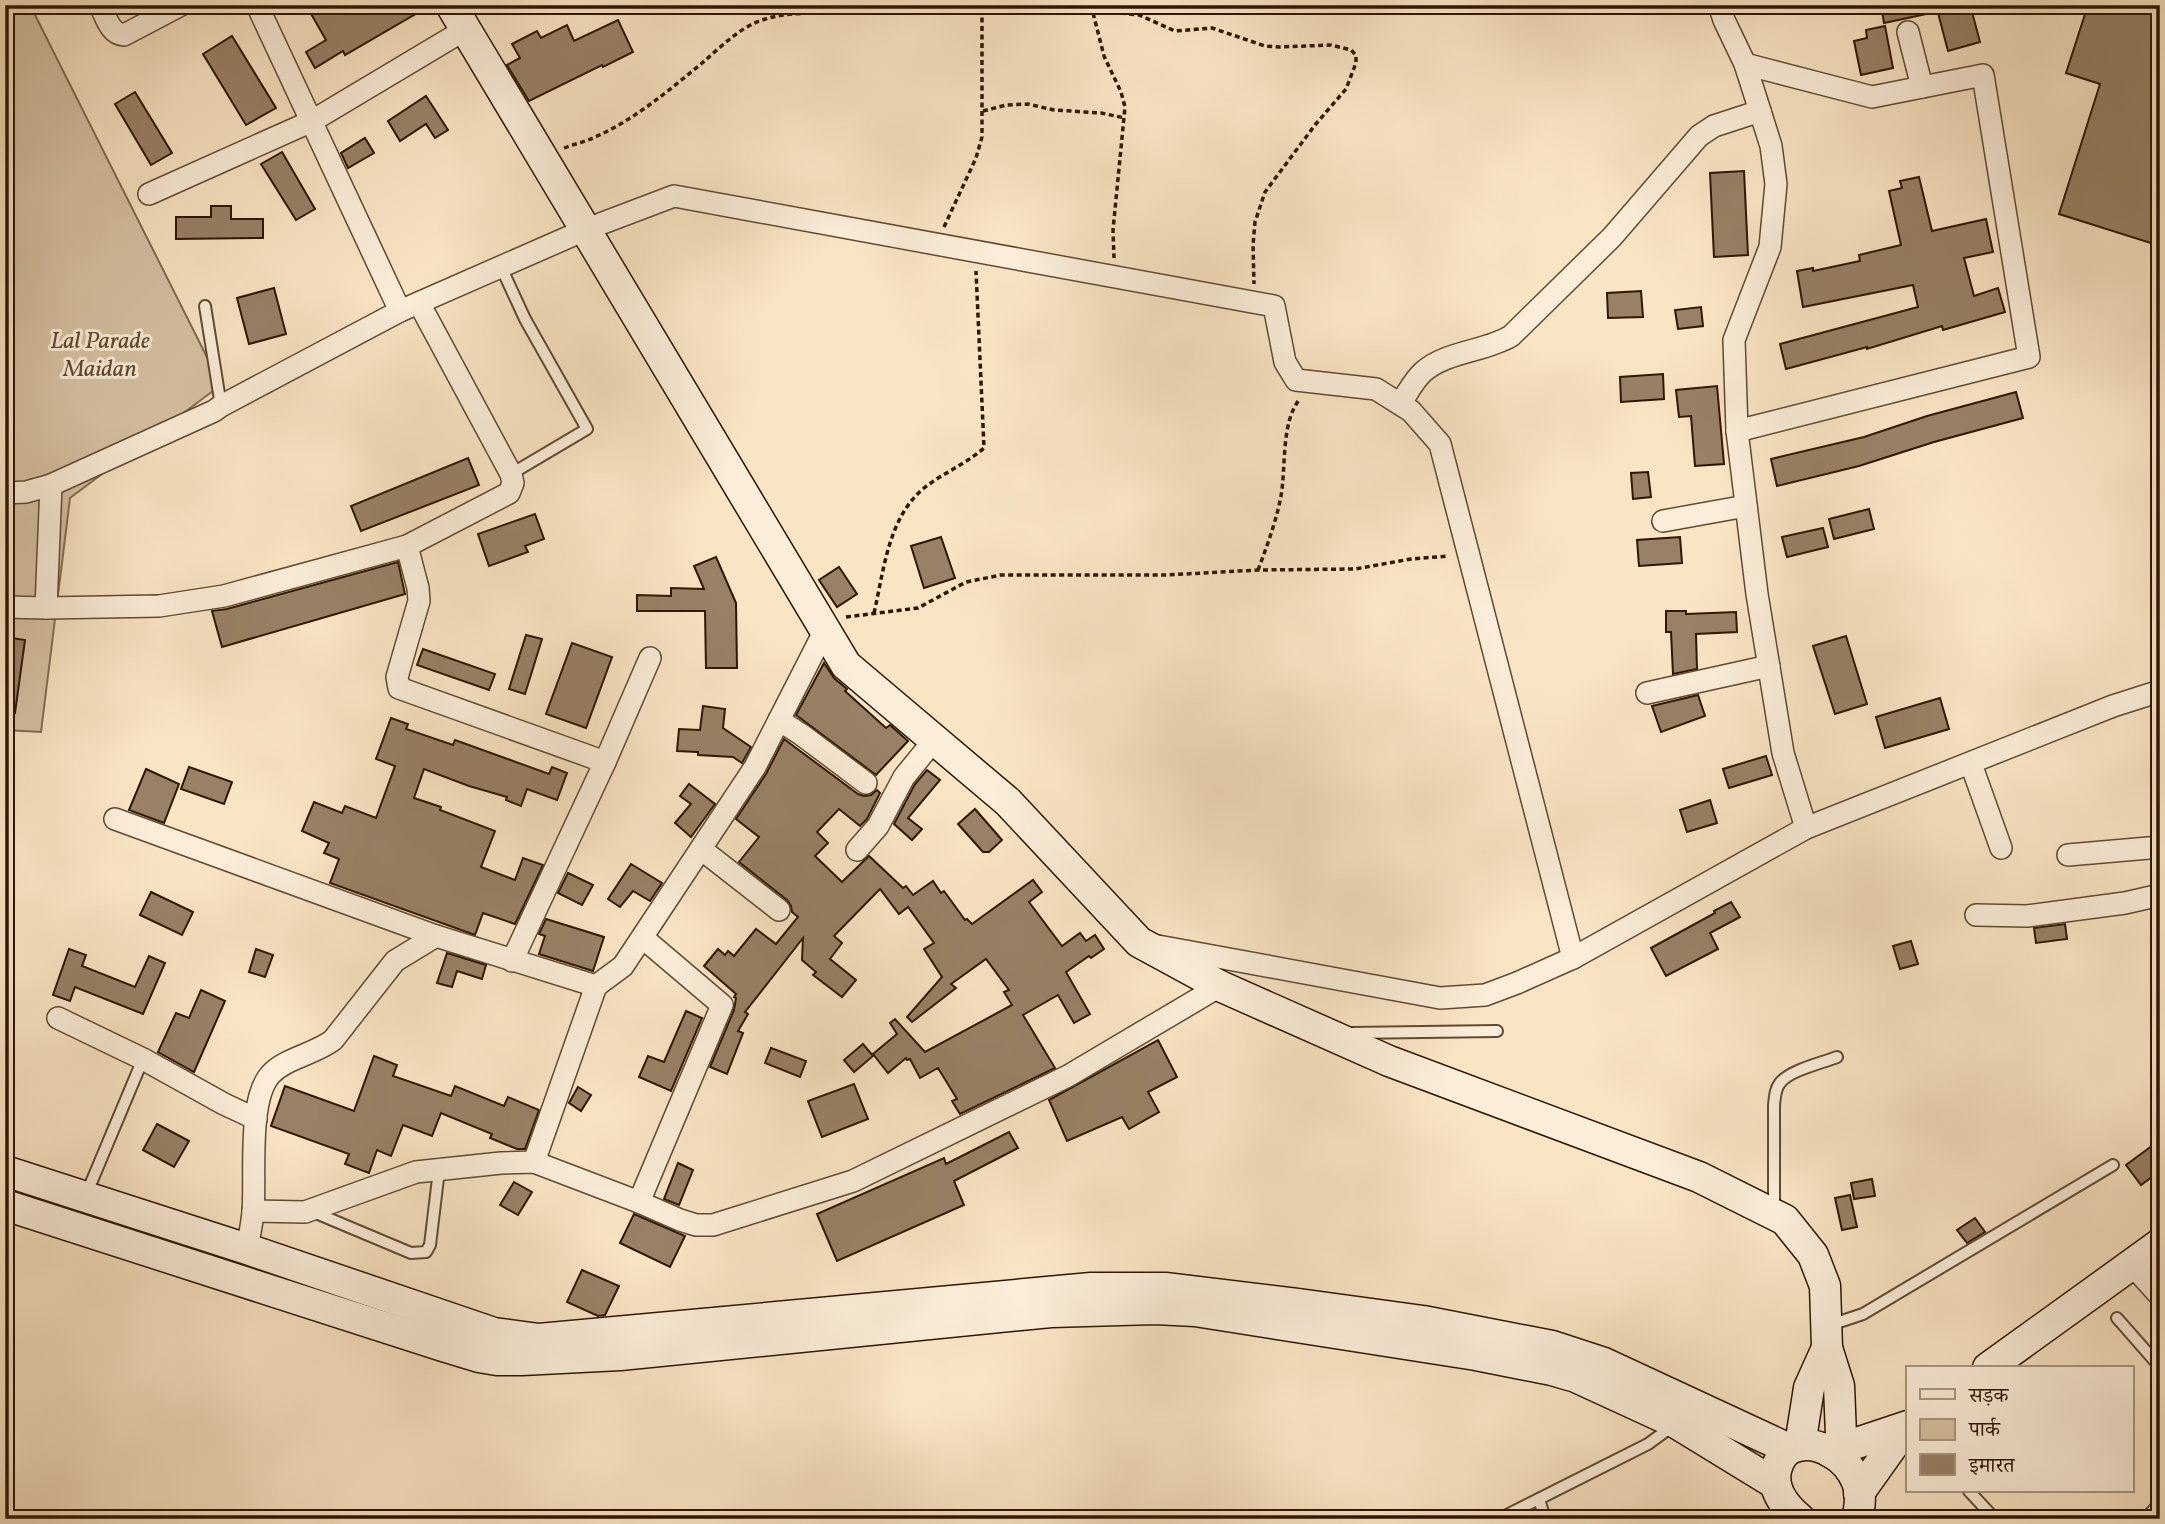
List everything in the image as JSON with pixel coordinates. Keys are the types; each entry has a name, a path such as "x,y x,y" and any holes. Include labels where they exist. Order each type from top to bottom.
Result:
{"main road":[{"path":"459,17 846,664 1008,802 1139,943 1220,986 1389,1061 1699,1177 1785,1220 1813,1255 1825,1286 1827,1337 1839,1386 1838,1453 1857,1483 1860,1509"},
{"path":"5,1171 494,1333 539,1339 1091,1288 1165,1288 1423,1321 1552,1346 1604,1363 1794,1447 1816,1446 1838,1453 1906,1426"},
{"path":"5,1205 443,1346 497,1360 620,1355 1051,1312 1174,1309 1476,1355 1576,1377 1676,1423 1774,1483 1781,1498 1800,1519"},
{"path":"1991,1366 2160,1244"},
{"path":"1774,1483 1781,1456 1794,1447 1809,1388 1827,1337"},
{"path":"1860,1509 1906,1428"}],"street":[{"path":"100,5 119,35 124,35 181,5"},
{"path":"5,607 159,606 224,596 407,546 509,493 513,483 511,474 409,307 312,121 257,5"},
{"path":"1721,13 1745,64 1771,146 1776,184 1770,247 1734,340 1737,431 1757,594 1783,753 1806,828"},
{"path":"149,194 312,121 459,17"},
{"path":"1908,32 1922,87"},
{"path":"1737,431 2029,357 1983,75 1872,97 1745,64"},
{"path":"1400,404 1422,373 1440,361 1499,343 1511,336 1612,237 1699,136 1714,126 1760,111"},
{"path":"5,494 51,485 214,411 409,307 587,229 674,197 1274,306 1284,356 1296,380 1376,389 1411,411 1440,444 1573,958"},
{"path":"46,608 51,485"},
{"path":"1663,521 1746,506"},
{"path":"407,546 419,601 397,677 399,688 605,762"},
{"path":"534,1162 596,986 623,966 755,767 822,626"},
{"path":"513,961 650,659"},
{"path":"1647,693 1769,666"},
{"path":"1139,943 1440,998 1485,995 1573,958 1806,828 2113,706 2160,691"},
{"path":"779,720 866,783"},
{"path":"857,850 878,826 904,777 935,739"},
{"path":"1971,764 2001,848"},
{"path":"115,819 436,936 596,986"},
{"path":"2068,855 2160,847"},
{"path":"701,849 779,910"},
{"path":"1976,915 2027,916 2125,903 2160,895"},
{"path":"247,1249 253,1211 256,1119 261,1093 269,1076 278,1068 324,1047 333,1040 395,961 436,936"},
{"path":"639,1202 722,1005 643,938"},
{"path":"253,1211 311,1211 416,1172 534,1162 680,1220 696,1225 713,1225 853,1181 1068,1076 1220,986"},
{"path":"58,1018 143,1059 256,1119"},
{"path":"2132,1265 2160,1296"}],"lane":[{"path":"501,267 526,319 587,429 511,474"},
{"path":"205,306 221,406"},
{"path":"1326,1033 1497,1031"},
{"path":"1774,1214 1776,1090 1791,1074 1837,1057"},
{"path":"85,1197 143,1059"},
{"path":"1827,1337 2113,1165"},
{"path":"311,1211 411,1253 426,1252 430,1245 439,1170"},
{"path":"2117,1318 2160,1367"},
{"path":"1499,1519 1648,1444 1676,1423"},
{"path":"1970,1492 1995,1519"},
{"path":"1539,1499 1545,1519"},
{"path":"2145,1519 2160,1503"}],"path":[{"path":"542,155 595,137 629,118 666,92 746,27 769,18 859,12 883,5"},
{"path":"936,244 976,158 982,137 982,5"},
{"path":"1091,5 1104,56 1125,107 1113,230 1115,277"},
{"path":"1097,5 1111,12 1139,15 1175,31 1212,28 1265,46 1331,45 1351,50 1356,55 1356,63 1346,89 1315,124 1265,192 1255,222 1255,303"},
{"path":"983,111 1006,105 1028,104 1125,118"},
{"path":"874,613 894,531 907,508 924,488 980,451 984,443 975,251"},
{"path":"1258,570 1276,519 1283,484 1290,414 1313,382"},
{"path":"822,626 874,613 918,608 966,582 991,576 1166,575 1365,568 1411,559 1469,554"}],"green space":[{"name":"Lal Parade Maidan","path":"5,5 30,5 221,385 70,498 41,732 5,730"}],"building":[{"path":"306,5 431,5 345,55 343,51 315,68 306,52 326,40"},
{"path":"1881,5 1935,5 1936,12 1884,23"},
{"path":"1956,5 1957,12 1971,8 1980,42 1948,51 1937,9"},
{"path":"2088,5 2145,5 2160,10 2160,246 2059,214 2100,84 2066,73"},
{"path":"618,20 633,52 529,101 507,65 520,58 512,44 537,31 541,38 567,25 574,41"},
{"path":"1885,26 1893,68 1861,75 1854,41 1867,38 1866,30"},
{"path":"232,36 276,108 246,125 203,54"},
{"path":"135,92 172,153 151,165 115,104"},
{"path":"426,96 448,130 435,138 426,124 400,141 388,121"},
{"path":"365,138 374,153 348,168 341,153"},
{"path":"282,152 315,209 296,220 261,164"},
{"path":"1744,171 1748,255 1714,257 1710,173"},
{"path":"1919,177 1932,231 1986,219 1993,252 1964,258 1974,296 1998,288 2005,312 1943,330 1942,326 1867,349 1786,369 1780,344 1918,307 1913,285 1803,307 1797,271 1813,268 1813,271 1860,261 1859,255 1901,245 1889,191 1902,188 1900,181"},
{"path":"211,206 231,206 231,219 263,219 263,238 176,239 176,217 211,217"},
{"path":"274,288 286,334 249,344 237,298"},
{"path":"1641,291 1643,317 1608,318 1607,293"},
{"path":"1701,307 1703,326 1678,329 1675,310"},
{"path":"1663,374 1664,399 1621,402 1620,377"},
{"path":"1717,386 1724,464 1695,466 1691,416 1679,417 1676,390"},
{"path":"2016,392 2023,418 1859,466 1777,486 1771,459 1864,437 1927,416"},
{"path":"468,458 479,485 361,531 351,506"},
{"path":"1648,472 1651,497 1633,499 1631,473"},
{"path":"1869,509 1874,529 1834,539 1829,519"},
{"path":"535,514 544,539 525,546 528,552 489,566 478,534"},
{"path":"1823,528 1828,547 1787,557 1782,537"},
{"path":"941,537 955,578 924,588 911,546"},
{"path":"1680,537 1682,563 1639,566 1637,540"},
{"path":"716,557 736,603 737,668 706,668 705,611 637,611 637,595 671,596 671,588 704,589 694,566"},
{"path":"398,562 405,594 222,647 212,611"},
{"path":"839,567 857,594 837,607 819,580"},
{"path":"1666,611 1686,611 1686,614 1736,612 1737,632 1696,634 1697,669 1673,674 1671,632 1666,632"},
{"path":"526,635 542,639 525,694 509,689"},
{"path":"1846,636 1867,704 1835,714 1813,646"},
{"path":"5,637 25,640 15,713 5,712"},
{"path":"572,643 612,657 586,728 546,714"},
{"path":"423,649 495,674 489,690 417,665"},
{"path":"824,663 834,678 847,689 845,691 886,728 890,725 908,741 876,775 796,715"},
{"path":"1698,695 1705,716 1661,732 1652,706"},
{"path":"1940,698 1949,729 1885,748 1876,717"},
{"path":"703,706 725,709 723,728 751,747 742,763 733,757 677,751 679,729 700,730"},
{"path":"391,718 408,724 406,729 453,745 455,740 549,774 552,767 567,773 557,800 527,789 521,806 506,800 507,797 424,769 414,798 495,831 481,867 515,880 523,858 543,865 515,924 483,913 475,935 330,883 339,859 324,853 329,843 302,831 314,802 342,813 345,806 376,818 395,766 376,759"},
{"path":"784,739 858,794 871,795 877,790 880,793 867,819 860,826 839,809 817,832 828,843 815,856 842,882 869,856 913,895 933,881 941,893 944,891 965,920 972,924 1033,880 1042,892 1029,902 1062,946 1080,933 1086,941 1095,935 1104,949 1066,972 1090,1014 1074,1023 1058,995 1023,1015 1055,1068 960,1114 952,1101 957,1099 938,1068 920,1078 910,1059 906,1058 888,1073 873,1054 897,1034 890,1023 895,1019 925,1052 1012,1005 1004,992 1009,990 986,959 951,984 956,988 912,1022 907,1017 942,977 924,949 934,943 908,907 899,914 880,889 834,936 842,943 830,959 856,980 842,997 813,975 816,972 802,960 803,938 745,1012 748,1014 738,1031 743,1033 727,1074 710,1067 734,1010 736,994 704,966 718,949 725,955 728,951 734,956 756,929 776,944 798,917 792,912 787,900 739,862 759,837 736,819 766,774"},
{"path":"1766,756 1772,775 1729,788 1723,769"},
{"path":"189,767 232,782 224,804 181,789"},
{"path":"146,769 179,784 164,823 129,810"},
{"path":"927,770 940,780 908,818 922,829 912,840 894,824 915,784"},
{"path":"689,784 715,804 691,837 675,823 691,804 680,796"},
{"path":"1710,800 1717,823 1687,832 1680,810"},
{"path":"975,809 1002,840 989,852 983,852 958,824"},
{"path":"631,864 662,883 650,901 633,891 620,907 608,899"},
{"path":"568,873 593,885 582,905 558,893"},
{"path":"151,892 193,912 182,935 140,915"},
{"path":"1731,902 1740,917 1710,933 1718,949 1666,976 1651,948"},
{"path":"546,919 604,937 593,971 539,954 545,936 539,934"},
{"path":"2065,924 2067,939 2036,943 2034,928"},
{"path":"1911,941 1918,964 1900,969 1893,946"},
{"path":"69,949 86,955 82,966 135,987 149,956 165,963 143,1014 75,987 70,1001 53,995"},
{"path":"256,949 273,955 265,977 249,972"},
{"path":"447,953 486,965 482,979 457,971 452,987 437,983"},
{"path":"201,990 225,1001 194,1072 158,1052 176,1013 189,1018"},
{"path":"686,1011 702,1018 671,1091 639,1077 648,1056 664,1062"},
{"path":"1158,1040 1177,1077 1148,1092 1159,1112 1129,1129 1122,1117 1067,1141 1049,1100"},
{"path":"863,1044 873,1056 854,1072 844,1060"},
{"path":"771,1048 806,1061 800,1077 765,1063"},
{"path":"374,1056 397,1065 393,1076 451,1096 455,1086 504,1106 508,1097 539,1110 525,1149 517,1149 490,1138 492,1134 441,1113 432,1136 403,1125 391,1156 377,1150 369,1173 345,1164 349,1154 271,1126 285,1086 354,1111"},
{"path":"854,1084 868,1119 822,1137 808,1101"},
{"path":"578,1087 591,1095 581,1111 569,1103"},
{"path":"157,1124 189,1141 174,1167 143,1150"},
{"path":"1009,1132 1018,1148 954,1181 964,1205 837,1261 817,1214 944,1158 946,1164"},
{"path":"2160,1140 2160,1171 2141,1185 2126,1165"},
{"path":"678,1163 693,1170 679,1205 664,1199"},
{"path":"1872,1179 1875,1196 1854,1199 1851,1183"},
{"path":"514,1182 532,1192 518,1215 500,1205"},
{"path":"1850,1195 1857,1227 1842,1230 1835,1198"},
{"path":"634,1214 685,1236 670,1267 620,1243"},
{"path":"1975,1218 1985,1232 1967,1243 1957,1230"},
{"path":"582,1270 619,1286 605,1315 598,1316 567,1302"}]}
